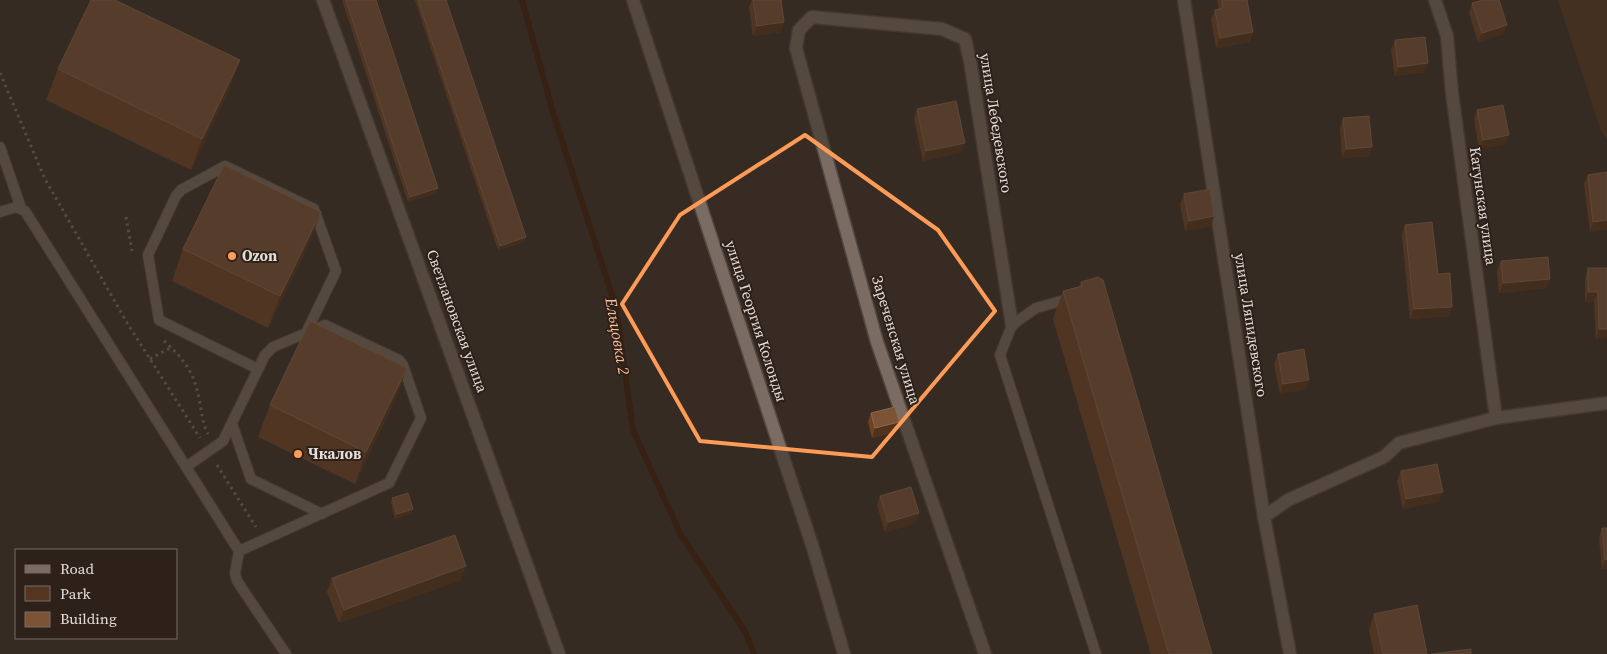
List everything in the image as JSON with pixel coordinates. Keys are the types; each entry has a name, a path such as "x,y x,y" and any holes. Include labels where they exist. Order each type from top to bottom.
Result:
{"street":[{"name":"Светлановская улица","path":"323,0 559,654"},
{"name":"улица Георгия Колонды","path":"633,0 813,548 844,654"},
{"name":"улица Ляпидевского","path":"1184,0 1264,517 1290,654"},
{"name":"Катунская улица","path":"1435,0 1447,36 1452,94 1496,418"},
{"name":"улица Лебедевского","path":"799,30 812,17 942,29 965,38 1012,325"},
{"name":"Зареченская улица","path":"799,30 796,48 877,342 985,654"},
{"path":"1264,517 1288,500 1384,457 1398,443 1496,418 1607,403"}],"lane":[{"path":"0,146 21,208 239,551 235,578 286,654"},
{"path":"258,369 159,320 148,255 178,193 225,166 311,206 317,212 336,271 306,333"},
{"path":"0,212 21,208"},
{"path":"1083,294 1036,308 1012,325 1000,355 1094,652"},
{"path":"186,468 222,442 265,355 273,347 327,326 401,362 420,418 389,483 239,551"},
{"path":"232,424 251,479 322,514"}],"path":[{"path":"0,73 45,179 150,359 264,540"},
{"path":"150,359 190,336"}],"highlighted area":[{"path":"805,135 938,230 995,311 872,457 700,441 622,304 680,215"}],"green space":[{"path":"1558,0 1607,0 1607,140 1601,131"}],"building":[{"path":"91,0 115,0 240,60 202,139 58,69"},
{"path":"346,0 376,0 438,188 410,197"},
{"path":"418,0 446,0 526,237 500,246"},
{"path":"753,0 781,0 784,22 757,26"},
{"path":"1222,0 1247,0 1253,32 1220,38 1215,10 1223,8"},
{"path":"1483,0 1499,0 1507,25 1482,33 1472,3"},
{"path":"1425,37 1428,63 1398,67 1395,40"},
{"path":"956,101 965,143 926,151 917,109"},
{"path":"1503,105 1509,135 1483,140 1477,110"},
{"path":"1369,116 1372,147 1346,149 1343,118"},
{"path":"224,165 321,212 280,296 183,249"},
{"path":"1607,172 1607,220 1593,222 1588,175"},
{"path":"1210,189 1214,216 1189,221 1184,194"},
{"path":"1432,222 1438,274 1450,273 1452,307 1414,309 1405,225"},
{"path":"1548,257 1550,279 1503,283 1501,261"},
{"path":"1588,268 1607,268 1607,329 1599,329 1598,292 1588,292"},
{"path":"1098,277 1103,280 1212,654 1169,654 1063,291 1082,286 1081,282"},
{"path":"310,321 407,368 366,452 270,405"},
{"path":"1304,349 1309,380 1283,384 1278,354"},
{"path":"895,407 899,422 875,428 871,413"},
{"path":"1437,464 1443,492 1406,499 1401,471"},
{"path":"911,487 919,513 888,522 880,496"},
{"path":"408,493 413,509 397,514 392,498"},
{"path":"1602,528 1607,528 1607,559 1605,560"},
{"path":"455,535 466,566 344,610 332,578"},
{"path":"1417,605 1427,654 1383,654 1374,614"},
{"path":"1471,649 1471,654 1431,654"}],"waterway":[{"name":"Ельцовка 2","path":"522,0 554,116 616,307 633,430 680,533 746,633 754,654"}],"place":[{"name":"Ozon","path":"232,256"},
{"name":"Чкалов","path":"298,454"}]}
